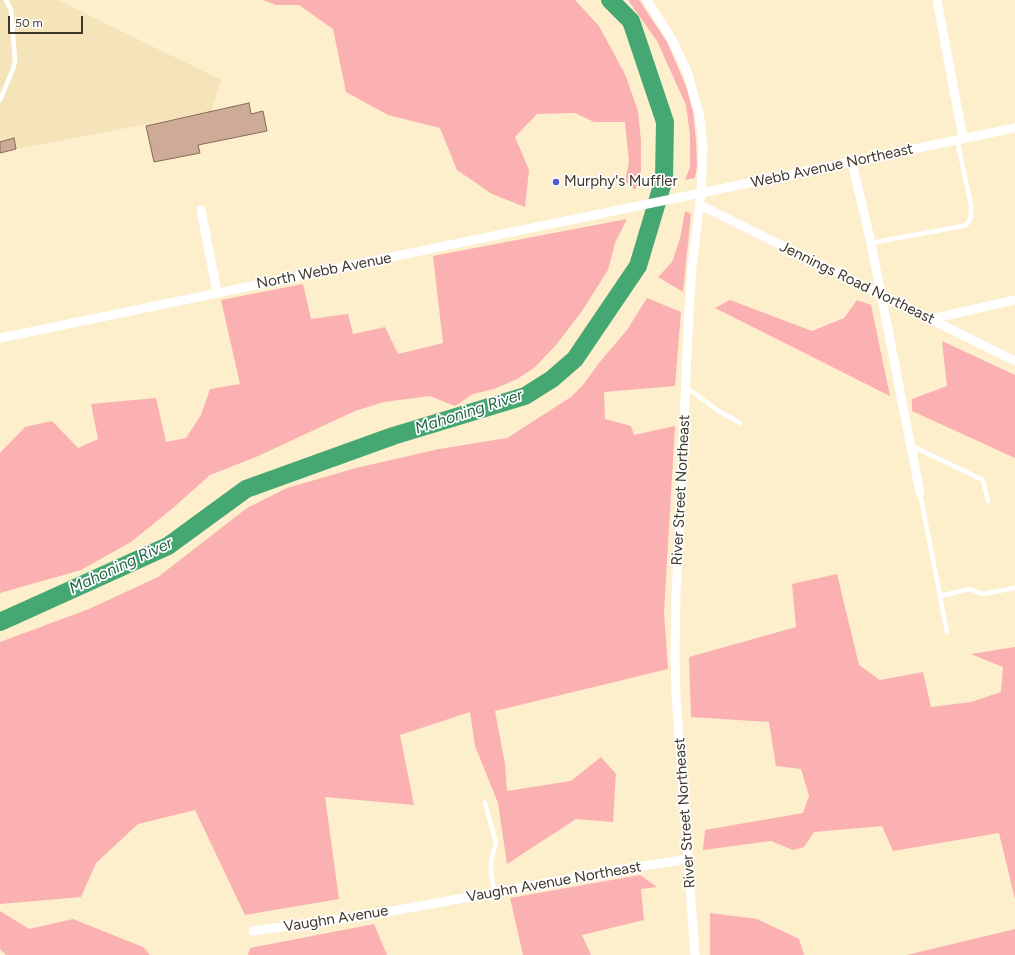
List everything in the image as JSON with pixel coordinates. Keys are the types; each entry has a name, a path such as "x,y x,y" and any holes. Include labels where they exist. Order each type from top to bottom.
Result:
{"street":[{"name":"River Street Northeast","path":"647,0 667,32 685,67 697,103 703,148 700,205 689,312 675,654 676,696 695,955"},
{"path":"936,0 960,139"},
{"name":"Webb Avenue Northeast","path":"649,204 1015,128"},
{"path":"852,162 871,243 920,493"},
{"name":"North Webb Avenue","path":"0,338 649,204"},
{"name":"Jennings Road Northeast","path":"700,205 1015,361"},
{"path":"201,210 217,292"},
{"path":"931,319 1015,300"},
{"name":"Vaughn Avenue Northeast","path":"419,906 623,869 688,859"},
{"name":"Vaughn Avenue","path":"253,931 343,919 419,906"}],"lane":[{"path":"0,100 15,61 10,10 6,0"},
{"path":"871,243 967,224 971,218 971,205 960,139"},
{"path":"686,387 717,410 740,423"},
{"path":"910,445 983,480 988,501"},
{"path":"920,493 947,632"},
{"path":"940,596 970,589 982,594 1015,588"},
{"path":"485,803 496,842 490,870 494,893"}],"shaded area":[{"path":"0,0 58,0 221,80 211,112 0,152"},
{"path":"263,0 575,0 599,26 625,74 638,111 641,141 641,171 635,190 625,181 629,162 625,122 594,122 575,113 537,114 515,137 529,170 525,207 492,194 457,170 440,128 388,115 346,92 333,29 299,5 276,5"},
{"path":"628,0 639,0 667,42 686,86 693,111 696,141 697,165 695,178 685,180 690,167 690,135 686,105 657,41"},
{"path":"685,211 691,214 683,292 658,277 672,262 680,239"},
{"path":"627,219 615,243 608,270 582,311 556,345 534,368 517,379 494,389 473,394 455,406 430,396 384,402 355,411 256,457 210,475 173,508 131,542 81,570 0,593 0,453 25,427 52,421 78,448 98,439 91,404 156,398 166,442 186,438 201,415 210,389 240,384 221,300 303,284 311,319 348,314 353,334 385,327 398,354 443,343 433,256"},
{"path":"647,298 681,312 675,386 604,392 605,419 631,426 634,435 675,426 664,613 668,669 495,711 505,764 507,791 571,781 601,757 616,774 613,822 576,819 507,864 498,803 475,746 470,712 400,735 414,805 325,797 339,899 245,915 195,810 138,824 96,863 81,897 0,904 0,642 89,609 158,577 247,508 287,488 356,468 439,449 507,438 571,397 583,385 599,363 627,330"},
{"path":"730,300 812,331 844,318 857,300 871,305 890,396 715,308"},
{"path":"942,341 1015,375 1015,458 912,411 912,399 947,386"},
{"path":"837,574 859,665 880,680 923,672 931,707 971,702 1001,692 1003,667 971,654 1015,647 1015,899 999,833 893,851 882,826 814,832 804,847 793,850 771,841 703,850 705,830 803,813 809,796 801,769 776,766 769,722 691,717 689,657 796,627 792,584"},
{"path":"640,875 657,887 641,889 644,920 582,935 591,955 523,955 510,898"},
{"path":"0,911 29,929 73,919 143,947 150,955 6,955 0,949"},
{"path":"710,913 757,919 799,939 804,955 710,955"},
{"path":"374,924 387,955 248,955 250,948"},
{"path":"1015,929 1015,955 907,955"}],"building":[{"path":"249,103 251,114 263,111 267,131 198,145 200,153 154,162 146,126"},
{"path":"14,138 16,149 0,153 0,142"}],"waterway":[{"name":"Mahoning River","path":"0,622 168,546 246,489 393,436 525,396 552,379 575,359 638,266 664,179 665,122 631,21 610,0"}],"place":[{"name":"Murphy's Muffler","path":"556,182"}]}
